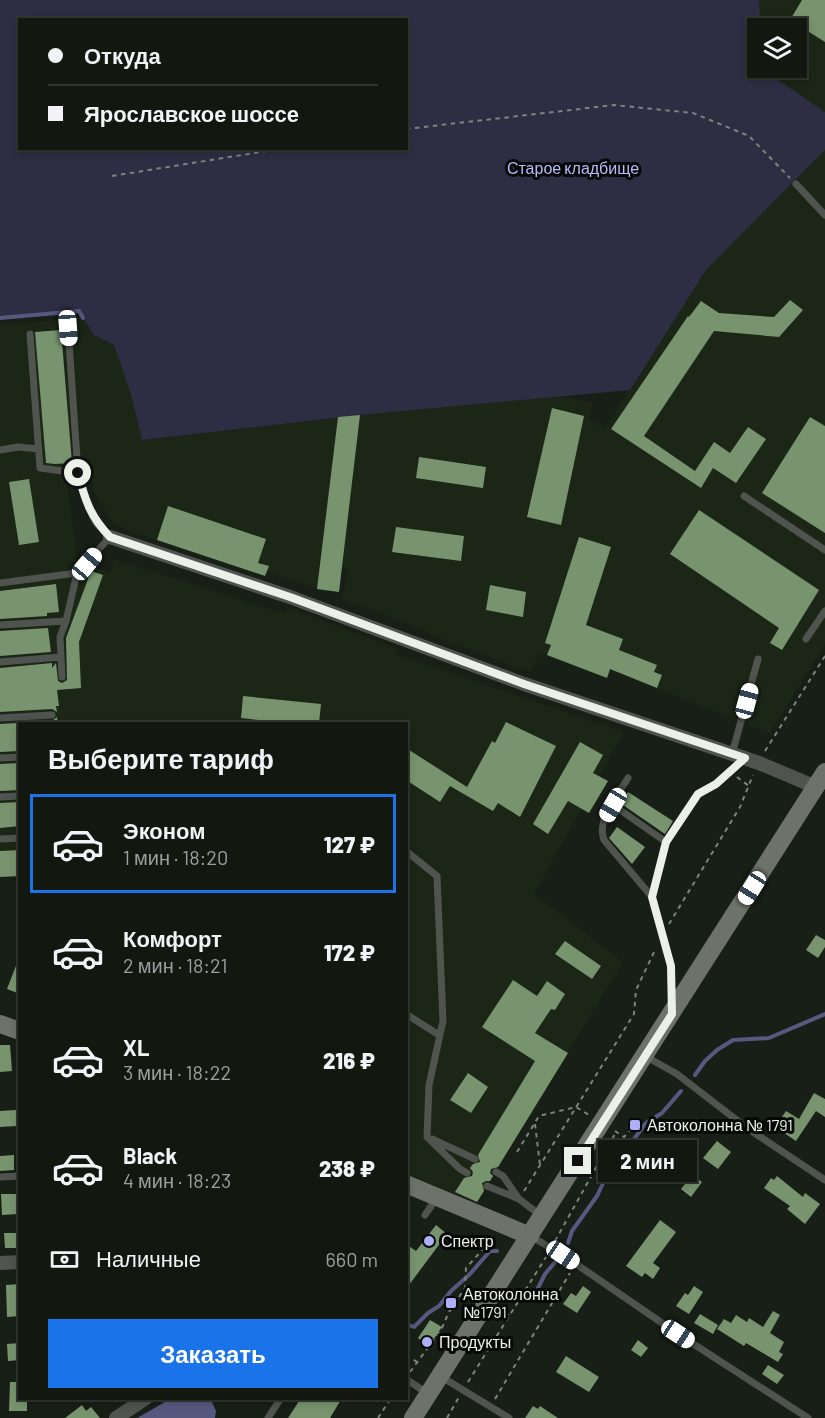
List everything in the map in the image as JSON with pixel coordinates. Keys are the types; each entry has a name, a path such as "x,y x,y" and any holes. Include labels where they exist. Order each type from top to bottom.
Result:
{"main road":[{"path":"413,1418 542,1216 609,1127 645,1056 820,780"},
{"path":"0,1024 18,1030"},
{"path":"408,1185 530,1236"}],"street":[{"path":"110,537 290,597 524,684 759,763 820,780"},
{"path":"0,1263 18,1262"},
{"path":"116,1418 143,1400"}],"lane":[{"path":"796,184 825,215"},
{"path":"62,677 60,637 77,573 110,537 96,523 89,509 78,473 68,328"},
{"path":"30,334 40,468 78,473"},
{"path":"0,450 18,447 39,449"},
{"path":"744,496 825,550"},
{"path":"0,583 77,573"},
{"path":"806,639 825,611"},
{"path":"0,625 66,621"},
{"path":"0,662 61,657"},
{"path":"652,897 666,842 698,794 709,788 738,756 758,659"},
{"path":"0,718 52,715"},
{"path":"0,758 18,757"},
{"path":"628,778 603,821 602,834 604,840 652,897 671,966 672,1014"},
{"path":"0,797 18,796"},
{"path":"613,805 666,842"},
{"path":"0,839 18,838"},
{"path":"408,853 437,876 442,1022 429,1085 427,1137 467,1173"},
{"path":"408,1015 439,1035"},
{"path":"645,1056 677,1074 747,1128 825,1180"},
{"path":"427,1137 475,1159"},
{"path":"496,1172 502,1176 519,1199"},
{"path":"0,1177 18,1176"},
{"path":"487,1186 519,1199 542,1216"},
{"path":"425,1215 438,1197"},
{"path":"530,1236 576,1263 678,1334 808,1418"},
{"path":"440,1376 509,1418"},
{"path":"408,1379 428,1394"},
{"path":"268,1418 280,1400"}],"path":[{"path":"408,129 614,105 693,113 749,136 796,184"},
{"path":"112,177 273,150"},
{"path":"519,1199 634,1014 636,990 663,936 740,807 774,735 825,656"},
{"path":"517,1152 539,1116 576,1107 624,1137 635,1125"},
{"path":"535,1122 540,1166"},
{"path":"447,1418 551,1248 609,1127"},
{"path":"408,1375 441,1330 449,1312 465,1288 466,1268 484,1248 498,1222"},
{"path":"490,1407 576,1263"},
{"path":"408,1356 417,1362"},
{"path":"378,1418 390,1400"}],"shaded area":[{"path":"759,0 825,0 825,112 775,78 807,78 807,18 760,18"},
{"path":"825,150 825,644 770,733 611,670 607,678 540,653 530,672 433,636 425,630 342,599 348,570 342,568 339,592 317,589 267,572 265,576 127,530 113,523 93,490 91,478 66,476 77,558 110,574 113,559 283,613 289,608 396,648 396,654 624,732 534,894 623,962 477,1203 408,1174 408,722 18,722 18,864 0,865 0,325 83,318 94,335 114,345 143,440 360,415 560,396 592,403 589,419 605,428 706,270"}],"green space":[{"name":"Старое кладбище","path":"0,0 759,0 760,18 747,18 747,78 775,78 825,112 825,150 706,270 630,390 360,415 142,440 131,395 114,345 94,335 79,311 0,318"}],"water":[{"path":"168,1400 211,1400 216,1411 215,1418 137,1418"}],"building":[{"path":"802,0 825,0 825,42 807,31 807,18 791,18"},
{"path":"790,300 803,310 779,337 714,331 644,436 695,471 714,442 730,453 748,427 766,439 736,483 713,468 701,488 611,429 688,316 701,301 719,313 774,317"},
{"path":"61,330 72,463 55,464 46,463 35,332"},
{"path":"552,408 584,416 561,525 527,517"},
{"path":"360,415 339,592 317,589 338,417"},
{"path":"810,417 825,426 825,533 762,493"},
{"path":"419,457 486,467 483,488 416,478"},
{"path":"29,479 39,542 19,545 9,482"},
{"path":"168,506 266,539 258,563 269,566 265,576 157,540"},
{"path":"699,510 819,590 782,650 770,643 779,628 670,554"},
{"path":"396,527 464,536 461,561 392,552"},
{"path":"579,537 611,547 586,625 623,639 619,650 657,665 654,672 662,675 657,688 610,669 607,678 547,655 551,645 545,643"},
{"path":"91,571 103,575 79,642 81,688 57,690 59,706 56,706 57,712 52,709 0,712 0,668 52,663 52,668 56,663 58,681 62,683 67,680 66,638"},
{"path":"56,584 59,612 47,613 47,616 0,619 0,591"},
{"path":"490,585 526,592 523,617 486,610"},
{"path":"48,628 51,652 0,656 0,631"},
{"path":"243,696 321,704 319,722 276,722 241,718"},
{"path":"57,717 58,722 35,722 52,721"},
{"path":"506,722 556,746 520,817 498,803 493,811 450,786 440,802 408,781 408,749 467,787 492,741 495,743"},
{"path":"18,723 18,751 0,752 0,724"},
{"path":"580,742 603,755 593,773 608,781 589,813 568,801 548,834 533,824"},
{"path":"18,763 18,790 0,791 0,764"},
{"path":"628,792 673,821 665,834 620,803"},
{"path":"18,802 18,826 0,828 0,803"},
{"path":"617,827 645,847 632,864 609,838"},
{"path":"18,850 18,876 0,877 0,851"},
{"path":"816,935 825,940 825,947 818,958 806,950"},
{"path":"565,941 601,966 592,979 555,954"},
{"path":"18,961 18,993 7,989"},
{"path":"513,980 537,996 547,981 565,994 555,1010 551,1009 535,1033 568,1053 498,1167 491,1169 490,1173 493,1176 490,1181 482,1183 484,1191 477,1202 455,1192 464,1178 472,1176 473,1172 470,1168 473,1164 480,1162 478,1155 535,1061 482,1027"},
{"path":"0,1045 10,1045 12,1071 0,1072"},
{"path":"468,1073 488,1087 471,1113 450,1100"},
{"path":"814,1093 825,1099 825,1117 816,1111 796,1141 775,1127 786,1111 799,1119"},
{"path":"16,1110 17,1126 0,1127 0,1111"},
{"path":"717,1141 731,1152 718,1169 703,1158"},
{"path":"14,1155 14,1170 0,1171 0,1156"},
{"path":"692,1175 702,1182 691,1197 681,1189"},
{"path":"777,1176 803,1197 805,1193 820,1204 805,1224 787,1209 790,1206 764,1188 771,1178 774,1180"},
{"path":"1,1194 17,1194 18,1214 2,1215"},
{"path":"660,1220 676,1232 653,1263 660,1268 653,1279 645,1273 642,1277 626,1266"},
{"path":"436,1225 447,1234 408,1286 408,1245 416,1251"},
{"path":"4,1233 18,1233 18,1248 5,1248"},
{"path":"18,1284 18,1316 7,1317 6,1285"},
{"path":"583,1286 591,1292 577,1313 563,1304 571,1293 576,1296"},
{"path":"694,1286 703,1292 689,1314 676,1306 685,1293 688,1295"},
{"path":"773,1311 780,1315 770,1333 784,1342 779,1352 783,1354 778,1362 746,1343 744,1346 717,1329 724,1319 731,1323 736,1315 747,1322 749,1318 763,1327"},
{"path":"700,1314 718,1325 713,1334 694,1323"},
{"path":"430,1320 442,1327 429,1346 418,1338"},
{"path":"638,1340 648,1348 641,1357 631,1350"},
{"path":"18,1343 18,1360 8,1361 7,1344"},
{"path":"566,1356 599,1377 589,1392 556,1372"},
{"path":"768,1365 784,1375 777,1384 762,1374"},
{"path":"10,1382 18,1382 18,1400 27,1400 27,1411 9,1411"},
{"path":"300,1400 341,1400 330,1418 288,1418"},
{"path":"82,1405 86,1411 91,1407 100,1418 65,1418"},
{"path":"533,1406 538,1409 540,1406 558,1418 525,1418"}],"waterway":[{"path":"0,318 79,311 83,318"},
{"path":"695,1075 705,1061 733,1040 769,1038 825,1014"},
{"path":"568,1243 572,1231 597,1196 607,1175 646,1123 662,1113 681,1091"},
{"path":"408,1325 414,1327 439,1306 490,1251 497,1251"},
{"path":"538,1288 545,1274 556,1261"}],"place":[{"name":"Автоколонна № 1791","path":"635,1125"},
{"name":"Спектр","path":"429,1241"},
{"name":"Автоколонна №1791","path":"451,1303"},
{"name":"Продукты","path":"427,1342"}],"route":[{"path":"78,473 89,509 96,523 110,537 290,597 524,684 745,758 716,784 698,794 666,842 652,897 669,954 672,977 672,1014 578,1161"}]}
